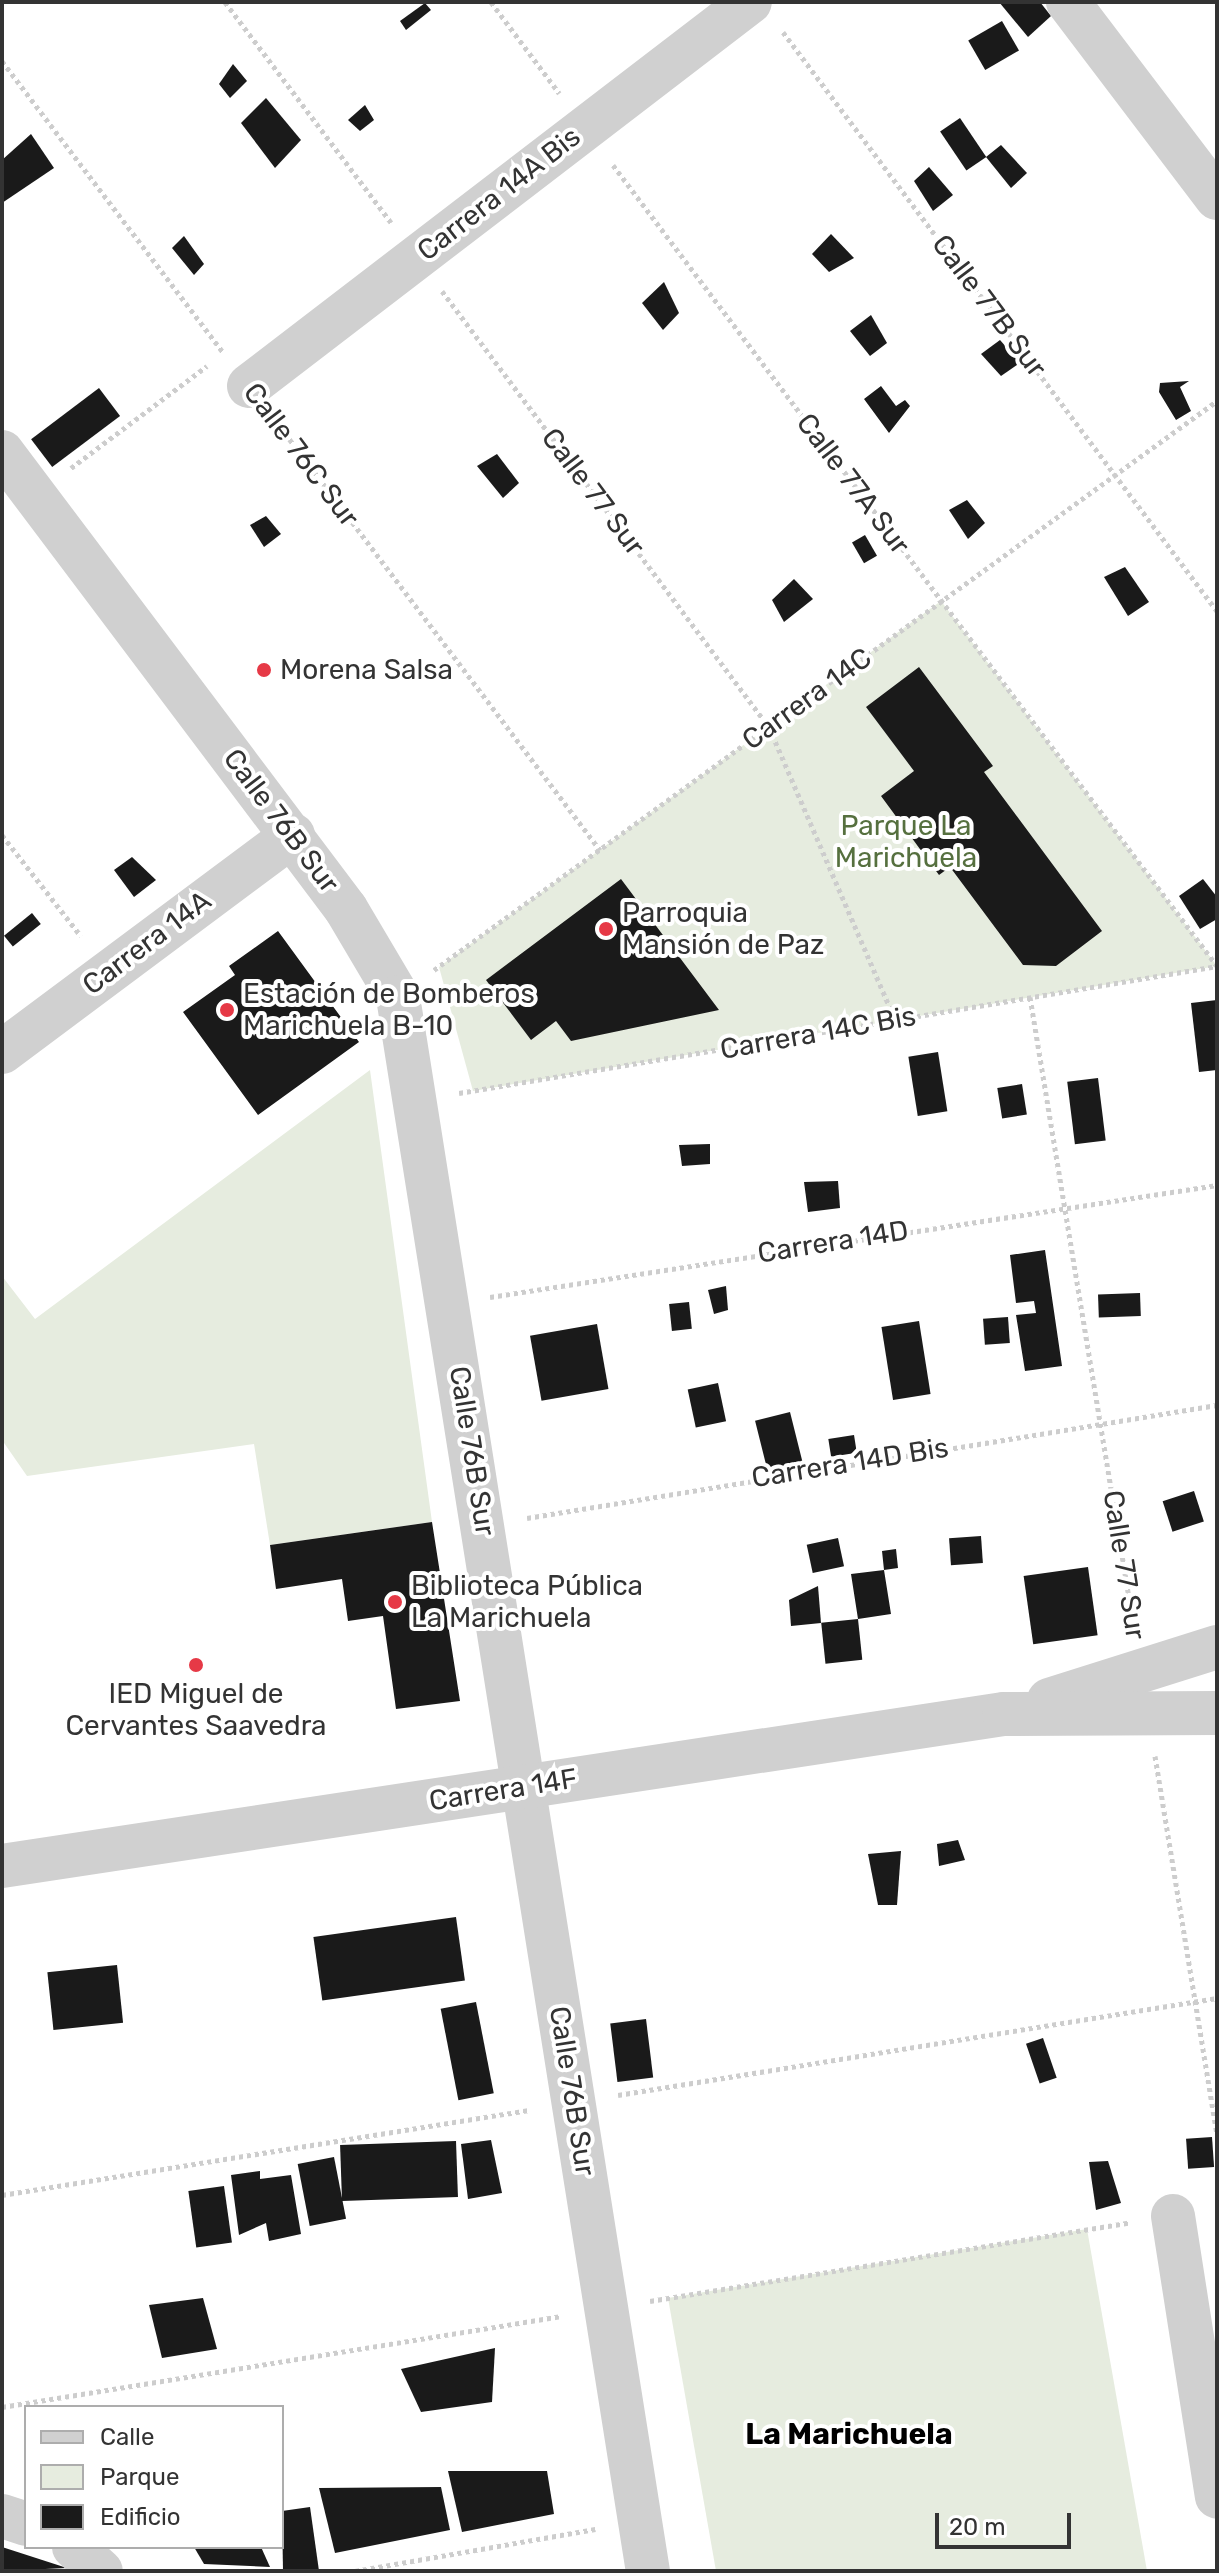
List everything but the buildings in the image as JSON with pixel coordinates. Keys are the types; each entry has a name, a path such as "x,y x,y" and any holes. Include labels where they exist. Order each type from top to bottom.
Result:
{"street":[{"path":"1078,5 1213,186"},
{"name":"Carrera 14A Bis","path":"236,370 417,257 585,128 765,15"},
{"name":"Calle 76B Sur","path":"2,452 293,835 354,920 398,997 418,1099 523,1787 648,2571"},
{"name":"Carrera 14A","path":"2,1052 293,835"},
{"name":"Carrera 14F","path":"2,1866 1144,1692 1217,1647"},
{"name":"Carrera 14F","path":"1144,1692 1217,1713"},
{"path":"1173,2216 1217,2497"},
{"path":"2,2516 24,2523"},
{"path":"76,2549 101,2571"}],"path":[{"name":"Calle 77 Sur","path":"225,2 769,727 895,1019"},
{"name":"Calle 77A Sur","path":"491,2 1217,966"},
{"name":"Calle 77B Sur","path":"765,15 1217,611"},
{"name":"Calle 76C Sur","path":"2,61 600,850"},
{"path":"34,495 236,370"},
{"name":"Carrera 14C","path":"398,997 1217,401"},
{"path":"2,835 109,972"},
{"name":"Carrera 14C Bis","path":"418,1099 1217,966"},
{"name":"Calle 77 Sur","path":"1030,997 1217,2134"},
{"name":"Carrera 14D","path":"449,1304 1065,1205 1217,1185"},
{"name":"Carrera 14D Bis","path":"484,1526 1217,1405"},
{"path":"355,2571 640,2521"}],"green space":[{"name":"Parque La Marichuela","path":"941,601 1217,966 473,1091 439,967"},
{"path":"370,1070 432,1522 270,1545 254,1444 27,1476 2,1440 2,1276 35,1319"},
{"path":"1087,2229 1147,2571 716,2571 668,2298"}],"place":[{"name":"Morena Salsa","path":"264,670"},
{"name":"Parroquia Mansión de Paz","path":"606,929"},
{"name":"Estación de Bomberos Marichuela B-10","path":"227,1010"},
{"name":"Biblioteca Pública La Marichuela","path":"395,1602"},
{"name":"IED Miguel de Cervantes Saavedra","path":"196,1665"}],"district":[{"name":"La Marichuela","path":"849,2434"}]}
